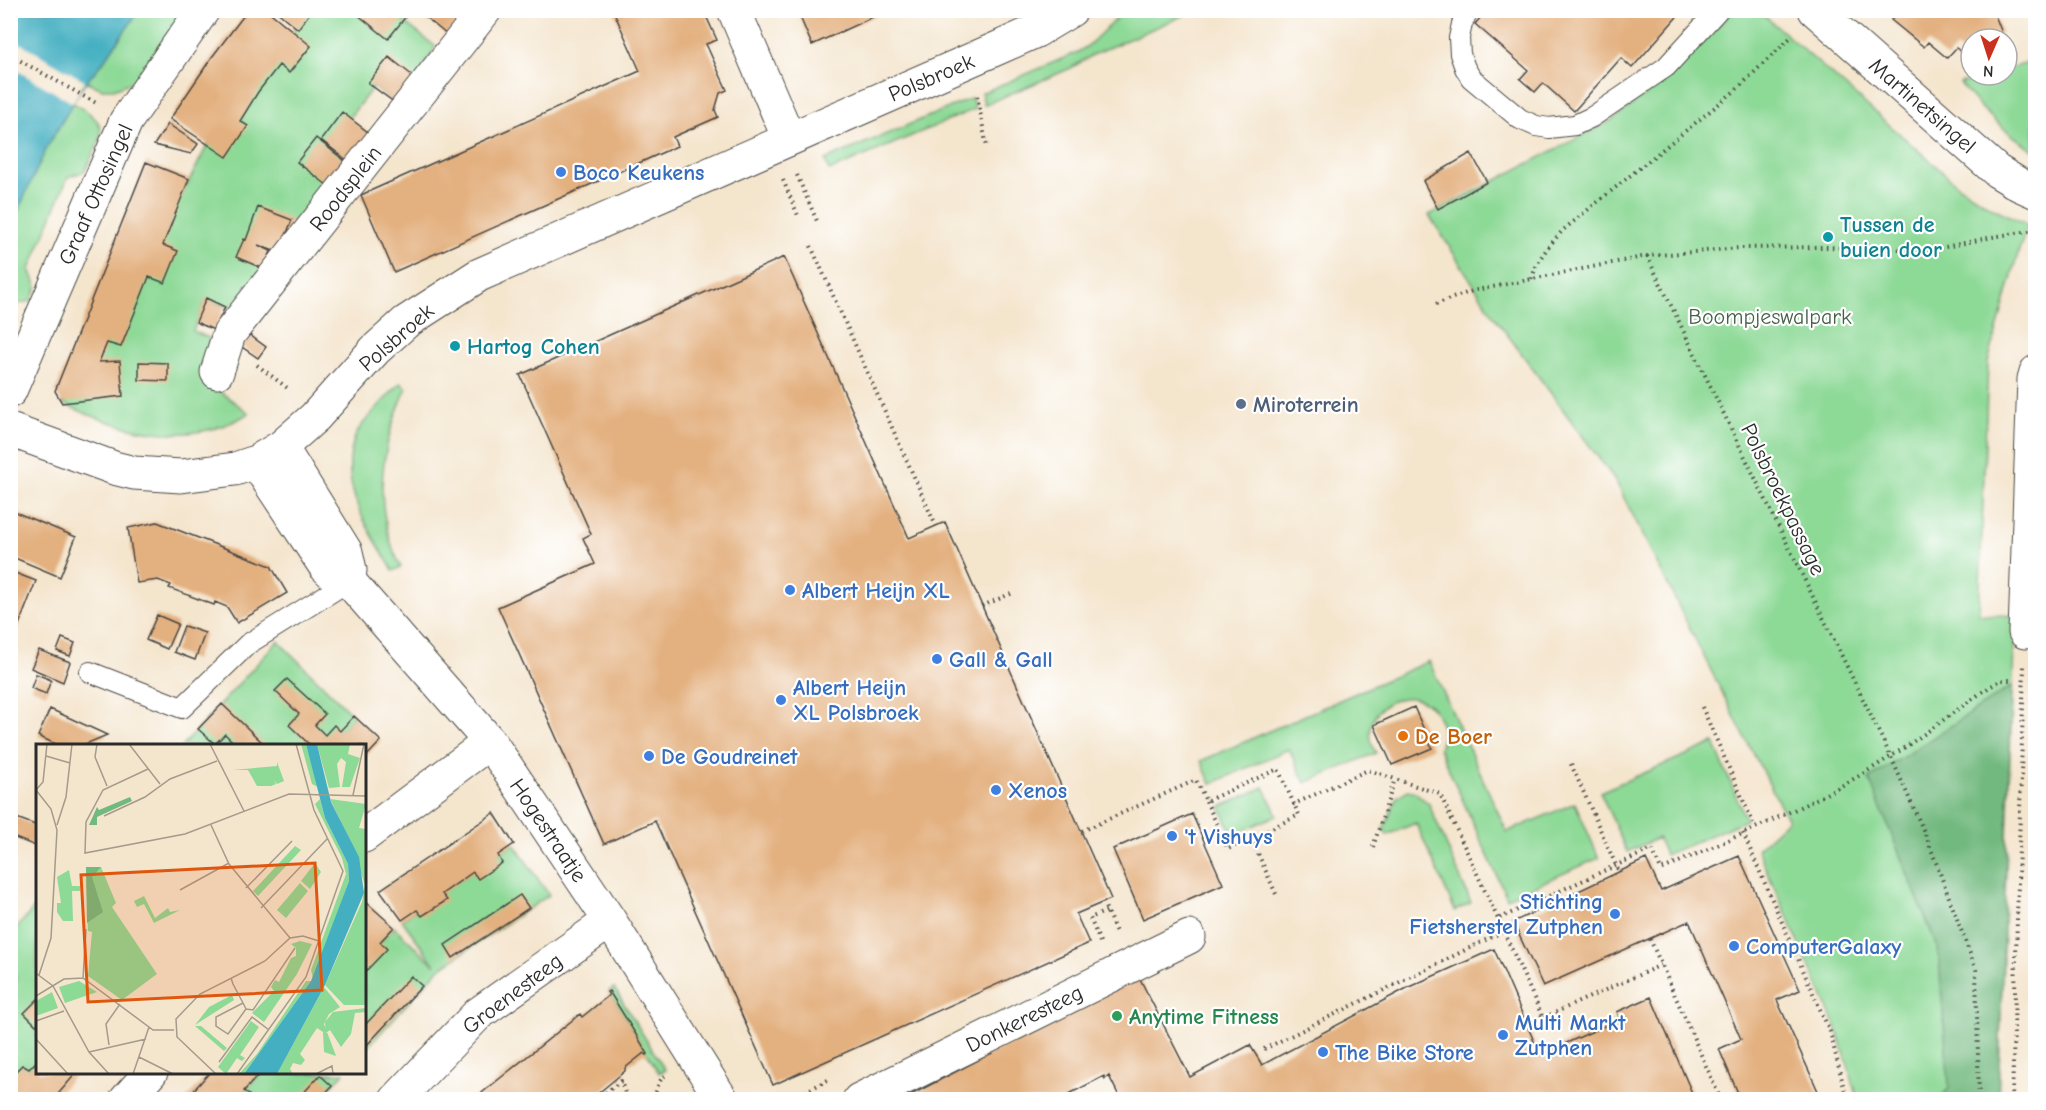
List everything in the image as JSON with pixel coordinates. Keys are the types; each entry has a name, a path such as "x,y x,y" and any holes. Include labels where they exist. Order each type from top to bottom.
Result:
{"street":[{"name":"Graaf Ottosingel","path":"10,391 126,121 203,10"},
{"name":"Roodsplein","path":"217,372 229,334 485,10"},
{"path":"734,10 789,139"},
{"name":"Polsbroek","path":"10,430 114,468 134,473 180,476 235,469 269,454 315,417 375,350 406,322 479,275 1036,31 1071,10"},
{"name":"Martinetsingel","path":"1806,20 1997,171 2036,192"},
{"path":"2025,632 2036,372"},
{"path":"269,454 346,552 350,570 349,581"},
{"name":"Hogestraatje","path":"349,581 490,742 610,921 722,1100"},
{"path":"366,835 490,742"},
{"name":"Groenesteeg","path":"396,1100 478,1014 610,921"},
{"name":"Donkeresteeg","path":"859,1100 1189,937"},
{"path":"126,1100 148,1074"}],"lane":[{"path":"1468,10 1459,38 1460,54 1465,68 1472,78 1520,119 1536,126 1550,128 1575,125 1592,117 1666,67 1718,10"},
{"path":"90,672 182,708 248,644 349,581"}],"path":[{"path":"1532,279 1543,253 1563,230 1737,90 1773,57 1806,20"},
{"path":"10,55 78,93"},
{"path":"976,91 987,148"},
{"path":"789,139 795,169 817,220"},
{"path":"781,176 799,218"},
{"path":"1436,304 1472,291 1647,256 1761,248 1932,250 2036,230"},
{"path":"811,246 936,526"},
{"name":"Polsbroekpassage","path":"1647,256 1891,757 1928,841 1976,970 1979,1100"},
{"path":"982,606 1013,593"},
{"path":"2012,1100 2025,632"},
{"path":"1498,919 1652,849 1661,870 1755,828 1891,757 1991,686 2002,680 2014,680"},
{"path":"1702,707 1755,828"},
{"path":"1571,764 1619,872"},
{"path":"1082,831 1196,780 1228,849 1299,815 1278,769 1206,801"},
{"path":"1294,804 1368,770 1440,794 1543,1018 1661,965"},
{"path":"1372,847 1395,779"},
{"path":"1743,833 1830,1032 1847,1100"},
{"path":"1251,838 1276,894"},
{"path":"1103,902 1113,926"},
{"path":"1264,1049 1504,931"},
{"path":"1650,939 1721,1100"},
{"path":"647,1100 655,1094 661,1079 668,1075"},
{"path":"596,1100 621,1081 625,1093 633,1100"}],"green space":[{"name":"Boompjeswalpark","path":"1758,10 1959,186 1991,207 2028,225 1988,362 1979,614 2015,616 1998,1099 1858,1099 1836,1026 1757,849 1788,820 1615,480 1493,315 1429,215 1612,120 1672,75 1732,11"},
{"path":"139,11 185,11 134,81 114,89 102,89 85,81 103,62"},
{"path":"308,11 411,11 403,21 436,47 398,105 373,87 349,118 345,161 297,224 291,220 271,250 268,259 232,308 206,299 193,331 211,339 204,358 202,378 249,413 226,424 203,431 156,432 108,422 62,403 107,343 208,144"},
{"path":"1124,11 1194,11 984,105 982,93 1078,52 1089,45"},
{"path":"2036,61 2035,151 1994,120 1963,87 2019,87 2019,66"},
{"path":"972,98 975,109 829,171 825,160"},
{"path":"73,103 95,118 101,131 99,139 85,171 68,177 30,269 37,287 31,301 13,305 11,312 11,226 47,147"},
{"path":"400,383 407,388 390,432 383,477 385,522 401,567 393,571 357,505 350,476 350,460 353,443 359,429"},
{"path":"278,641 354,716 328,744 184,744"},
{"path":"1429,661 1507,832 1575,803 1599,858 1507,898 1439,748 1442,734 1440,721 1431,707 1419,700 1405,698 1392,702 1380,710 1372,722 1371,736 1376,753 1305,783 1289,749 1211,784 1201,761"},
{"path":"2012,686 1998,1099 1939,1099 1949,1088 1938,949 1869,779"},
{"path":"1714,743 1746,820 1665,855 1658,838 1627,852 1600,792"},
{"path":"1264,787 1277,815 1233,835 1220,807"},
{"path":"1408,790 1415,792 1429,804 1471,903 1455,911 1416,823 1387,835 1384,829 1397,797"},
{"path":"514,844 549,895 439,969 366,1049 366,957 394,927 435,965 402,920"},
{"path":"36,906 36,1062 10,1091 10,984 17,981 11,964 11,934"},
{"path":"614,988 665,1070 659,1073 609,991"},
{"path":"260,1074 343,1074 319,1099 236,1100"}],"water":[{"path":"11,11 139,11 83,86 47,147 11,226"}],"pier":[{"path":"11,38 85,81 73,103 11,67"}],"building":[{"path":"248,10 267,10 311,46 289,73 279,65 258,92 240,121 248,126 227,157 170,119 212,57"},
{"path":"275,10 312,10 298,29"},
{"path":"352,10 411,10 388,39"},
{"path":"417,10 467,10 447,35"},
{"path":"613,10 708,10 710,14 707,18 717,40 706,44 727,90 720,93 715,110 718,117 673,137 677,146 394,272 361,195 640,71"},
{"path":"797,10 888,10 812,45"},
{"path":"1487,10 1683,10 1632,68 1621,58 1574,111 1543,83 1535,92 1520,79 1528,70 1475,24"},
{"path":"1891,10 1993,10 2000,27 1959,27 1959,50 1956,48 1947,58 1928,42 1924,47 1891,20 1896,14"},
{"path":"389,57 418,80 398,105 368,83"},
{"path":"342,112 369,133 348,161 321,140"},
{"path":"168,124 198,144 191,154 154,145"},
{"path":"316,138 345,161 327,185 297,162"},
{"path":"1471,153 1487,182 1438,209 1423,181"},
{"path":"146,162 189,179 163,245 178,251 165,283 149,277 121,347 107,343 99,362 120,361 123,396 62,403 55,391"},
{"path":"258,207 292,220 279,253 258,245 271,251 264,269 236,257 244,239 246,240"},
{"name":"Albert Heijn XL Polsbroek","path":"784,257 909,538 945,522 1111,899 1076,914 1089,943 773,1085 655,821 604,844 498,607 595,564 583,538 591,534 520,375"},
{"path":"206,298 225,307 214,330 196,322"},
{"path":"247,333 266,347 258,358 239,345"},
{"path":"139,362 168,363 168,381 139,380"},
{"path":"10,510 76,537 60,577 10,556"},
{"path":"157,522 271,566 287,593 237,623 227,607 215,602 214,605 169,588 171,585 158,580 137,583 128,528"},
{"path":"10,571 36,581 11,645 10,645"},
{"path":"157,615 178,624 167,649 146,640"},
{"path":"184,626 205,633 195,660 174,652"},
{"path":"62,638 75,643 70,656 57,651"},
{"path":"39,650 70,662 63,682 31,668"},
{"path":"36,674 51,680 46,694 31,688"},
{"path":"287,679 325,714 315,725 325,735 334,725 340,731 354,716 381,741 366,757 366,744 309,744 289,725 299,714 275,691"},
{"path":"222,704 264,744 235,744 225,734 215,744 198,729"},
{"path":"1414,707 1432,748 1392,765 1374,725"},
{"path":"50,709 107,735 86,744 56,744 38,736"},
{"path":"494,813 514,844 498,855 502,863 478,879 473,872 442,894 447,900 422,916 417,910 402,920 380,890"},
{"path":"1192,814 1223,884 1143,919 1113,849"},
{"path":"14,817 36,825 36,846 10,836 10,825"},
{"path":"1739,856 1800,990 1777,1000 1822,1100 1741,1100 1719,1049 1741,1039 1689,921 1543,986 1513,922 1646,859 1661,891"},
{"path":"520,895 529,908 453,958 445,945"},
{"path":"366,902 394,927 380,942 387,949 366,971"},
{"path":"1494,949 1540,1055 1620,1019 1617,1012 1651,997 1695,1100 1121,1100 1109,1076 1105,1079 1104,1076 1069,1094 1072,1100 901,1100 1139,977 1190,1077 1250,1045 1262,1065 1409,987"},
{"path":"411,976 422,986 366,1046 366,1024"},
{"path":"609,991 648,1054 644,1053 625,1068 625,1071 590,1100 473,1100 580,1014 582,1017 609,995 607,992"},
{"path":"36,1001 36,1025 24,1013"},
{"path":"36,1062 36,1074 75,1074 53,1100 10,1100 10,1077 22,1065 29,1069"},
{"path":"208,1074 259,1074 244,1091 250,1096 247,1100 185,1100"},
{"path":"320,1075 332,1086 319,1100 297,1100"}],"place":[{"name":"Boco Keukens","path":"561,172"},
{"name":"Tussen de buien door","path":"1828,237"},
{"name":"Hartog Cohen","path":"455,346"},
{"name":"Miroterrein","path":"1241,404"},
{"name":"Albert Heijn XL","path":"790,590"},
{"name":"Gall & Gall","path":"937,659"},
{"name":"Albert Heijn XL Polsbroek","path":"781,700"},
{"name":"De Boer","path":"1403,736"},
{"name":"De Goudreinet","path":"649,756"},
{"name":"Xenos","path":"996,790"},
{"name":"'t Vishuys","path":"1172,836"},
{"name":"Stichting Fietsherstel Zutphen","path":"1615,914"},
{"name":"ComputerGalaxy","path":"1734,946"},
{"name":"Anytime Fitness","path":"1117,1016"},
{"name":"Multi Markt Zutphen","path":"1503,1035"},
{"name":"The Bike Store","path":"1323,1052"}]}
